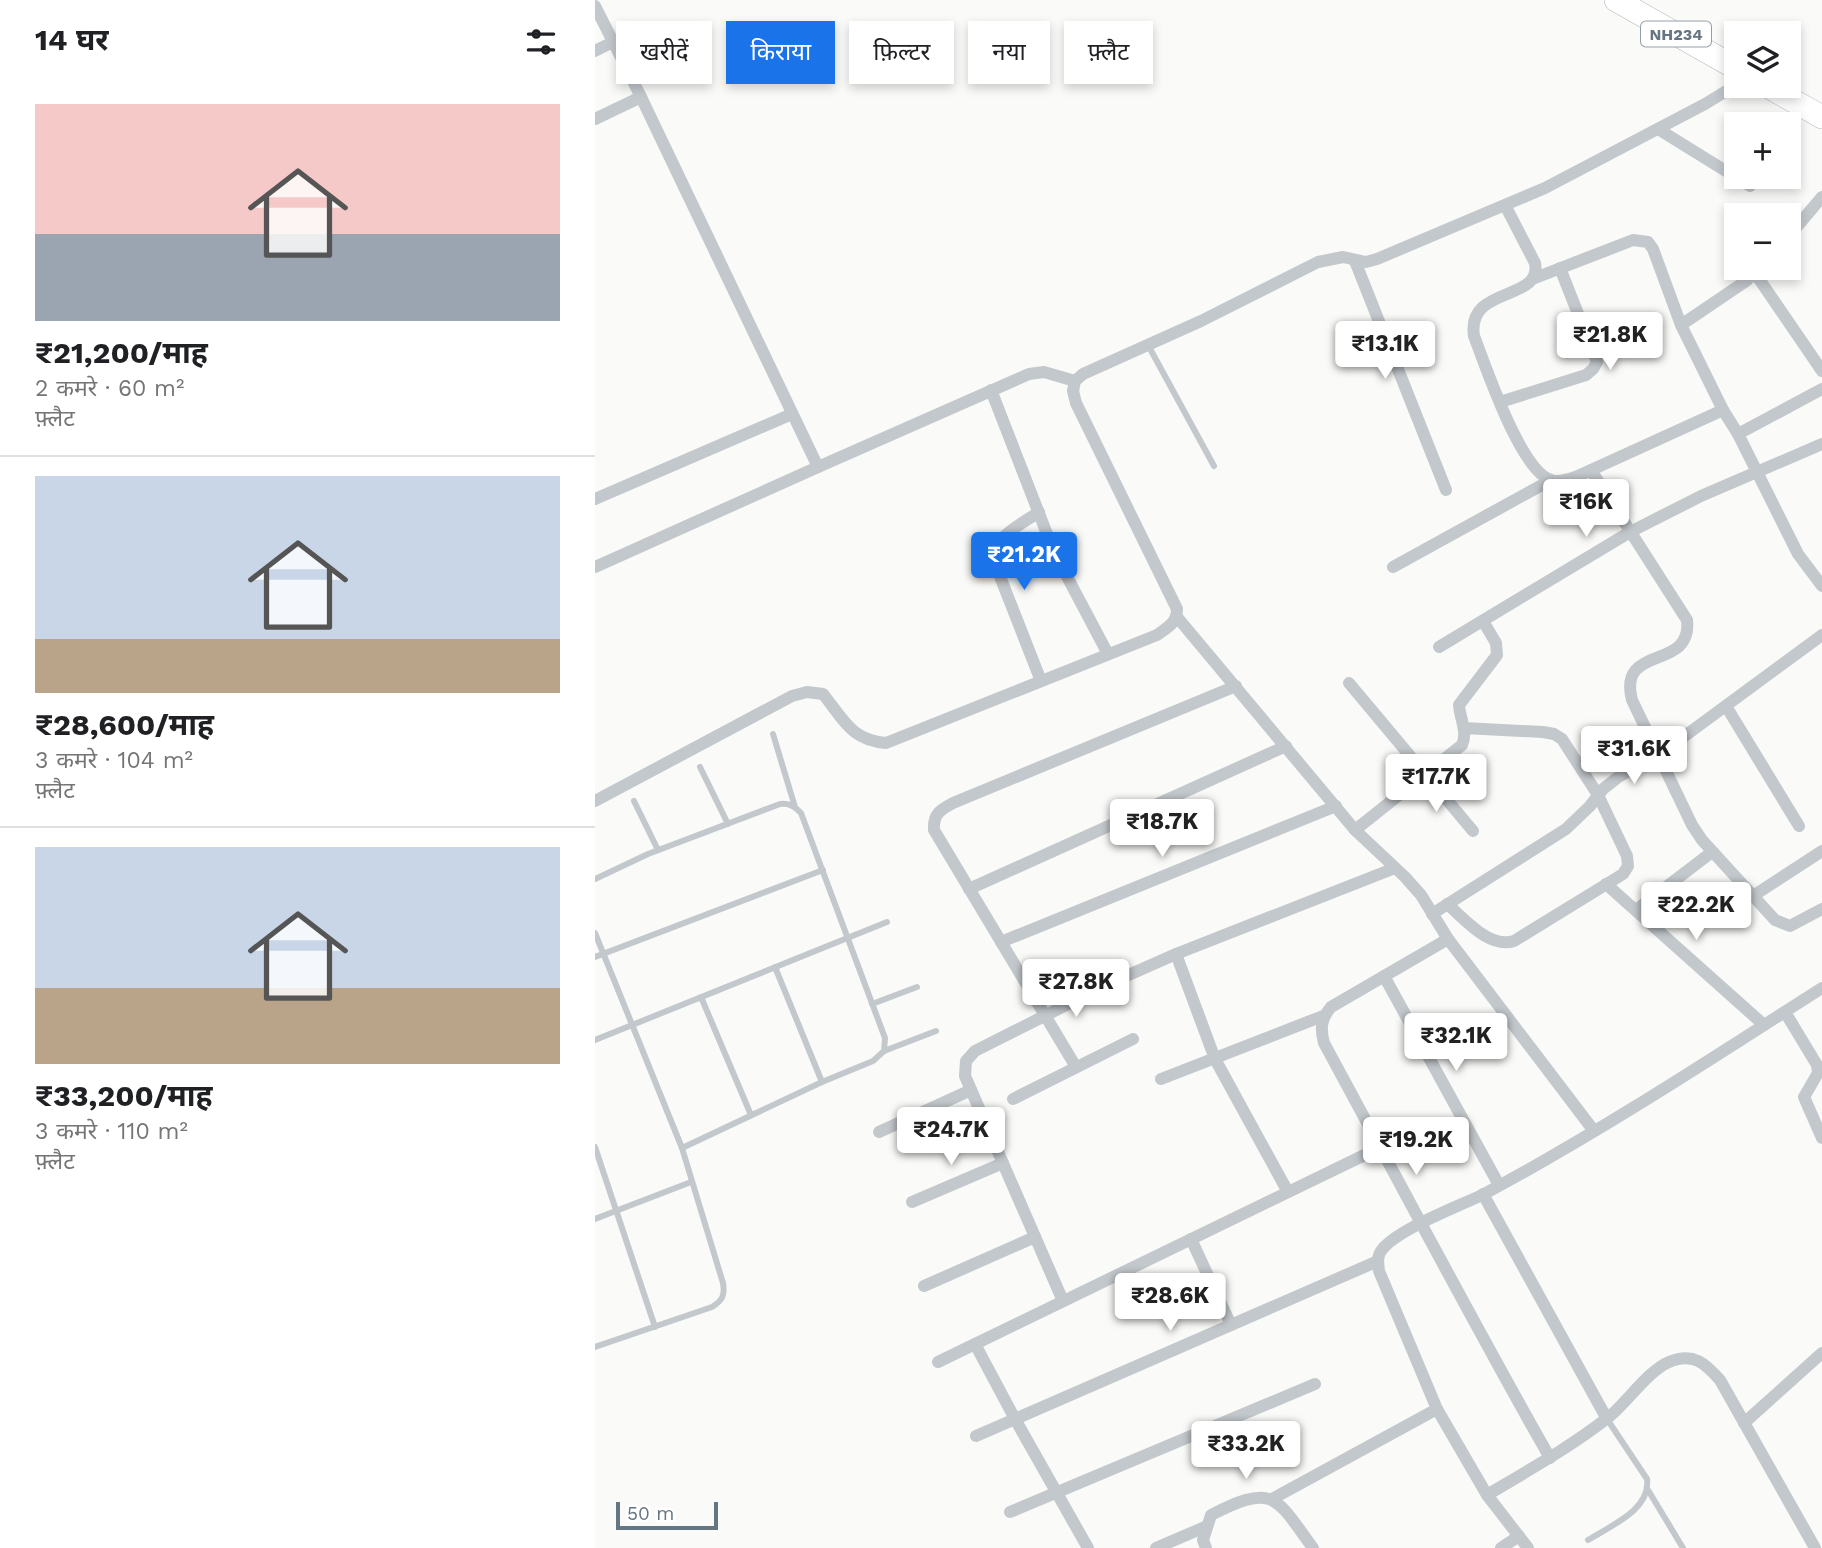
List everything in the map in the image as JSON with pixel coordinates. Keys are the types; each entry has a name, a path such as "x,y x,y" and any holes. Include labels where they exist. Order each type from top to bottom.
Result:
{"highway":[{"name":"NH234","path":"1616,0 1724,61"},
{"path":"1788,98 1822,117"}],"street":[{"path":"595,6 818,467"},
{"path":"595,51 614,42"},
{"path":"595,801 792,696 807,692 823,694 853,732 868,741 886,743 1157,635 1172,625 1177,617 1177,609 1076,403 1073,391 1075,381 1083,374 1318,262 1343,257 1366,262 1377,259 1506,207 1724,92"},
{"path":"595,119 641,97"},
{"path":"1658,129 1724,170"},
{"path":"1801,222 1822,197"},
{"path":"1506,207 1535,264 1535,278"},
{"path":"1723,410 1565,481 1551,480 1527,460 1500,402 1474,336 1475,315 1481,307 1535,278 1633,240 1648,242 1681,325 1723,410 1738,434 1798,554 1822,586"},
{"path":"1355,261 1445,490"},
{"path":"1500,402 1585,375 1597,362 1560,268"},
{"path":"1681,325 1743,280"},
{"path":"1763,280 1822,372"},
{"path":"595,567 1029,374 1044,372 1075,381"},
{"path":"1738,434 1822,389"},
{"path":"991,390 1054,552 1108,654"},
{"path":"595,499 792,414"},
{"path":"1439,648 1630,532 1701,496 1822,444"},
{"path":"1591,470 1687,620 1688,632 1683,642 1672,652 1640,665 1631,675 1628,686 1632,700 1692,825 1712,852 1775,920 1790,926 1822,909"},
{"path":"1393,566 1551,480"},
{"path":"1039,512 1000,540 993,548 992,556 1041,681"},
{"path":"1177,617 1355,830 1421,895 1448,939 1594,1131"},
{"path":"1355,830 1462,745 1465,739 1459,705 1497,654 1496,643 1483,621"},
{"path":"1432,914 1566,829 1617,778 1726,706 1822,635"},
{"path":"1349,683 1473,831"},
{"path":"1076,1067 934,830 933,820 939,811 1235,686"},
{"path":"1726,706 1798,826"},
{"path":"1447,904 1485,936 1505,944 1623,874 1628,866 1627,856 1598,795 1569,747 1554,734 1464,729"},
{"path":"969,889 1286,746"},
{"path":"1002,942 1336,806"},
{"path":"1753,896 1822,851"},
{"path":"1636,911 1712,852"},
{"path":"1063,1301 965,1076 966,1061 975,1051 1176,954 1395,868"},
{"path":"1606,884 1764,1025"},
{"path":"1161,1079 1323,1016 1331,1007 1448,939"},
{"path":"1176,954 1215,1059 1288,1192"},
{"path":"1384,976 1499,1185"},
{"path":"1528,1548 1487,1495 1437,1409 1379,1271 1379,1253 1386,1244 1422,1223 1483,1194 1594,1131 1822,988"},
{"path":"1785,1012 1817,1065 1818,1073 1804,1097 1822,1138"},
{"path":"1323,1016 1320,1030 1324,1043 1480,1335 1550,1458"},
{"path":"1013,1099 1133,1040"},
{"path":"879,1132 971,1090"},
{"path":"938,1362 1381,1147"},
{"path":"912,1202 1003,1163"},
{"path":"1483,1194 1607,1419"},
{"path":"924,1286 1035,1237"},
{"path":"1191,1239 1231,1325"},
{"path":"976,1436 1378,1261"},
{"path":"975,1343 1088,1548"},
{"path":"1744,1423 1822,1353"},
{"path":"1487,1495 1550,1458 1607,1419 1625,1404 1654,1372 1669,1362 1687,1358 1705,1363 1720,1380 1815,1548"},
{"path":"1010,1512 1315,1384"},
{"path":"1272,1499 1437,1409"},
{"path":"1206,1548 1203,1540 1211,1515 1254,1496 1272,1499 1285,1510 1313,1548"},
{"path":"1156,1548 1205,1527"},
{"path":"1501,1548 1519,1536"}],"lane":[{"path":"1148,345 1214,466"},
{"path":"772,734 795,807"},
{"path":"700,767 728,824"},
{"path":"634,801 658,850"},
{"path":"595,879 658,850 780,804 787,803 795,807 801,813 848,936 885,1038 884,1051"},
{"path":"595,957 823,870"},
{"path":"595,1040 887,922"},
{"path":"595,933 682,1149 724,1293 721,1301 712,1307 595,1347"},
{"path":"775,967 822,1082"},
{"path":"872,1004 917,987"},
{"path":"701,997 751,1115"},
{"path":"682,1149 822,1082 873,1061 884,1051 936,1031"},
{"path":"595,1147 655,1327"},
{"path":"595,1219 691,1182"},
{"path":"1607,1419 1647,1479 1648,1489 1683,1548"},
{"path":"1588,1540 1636,1510 1648,1489"}]}
